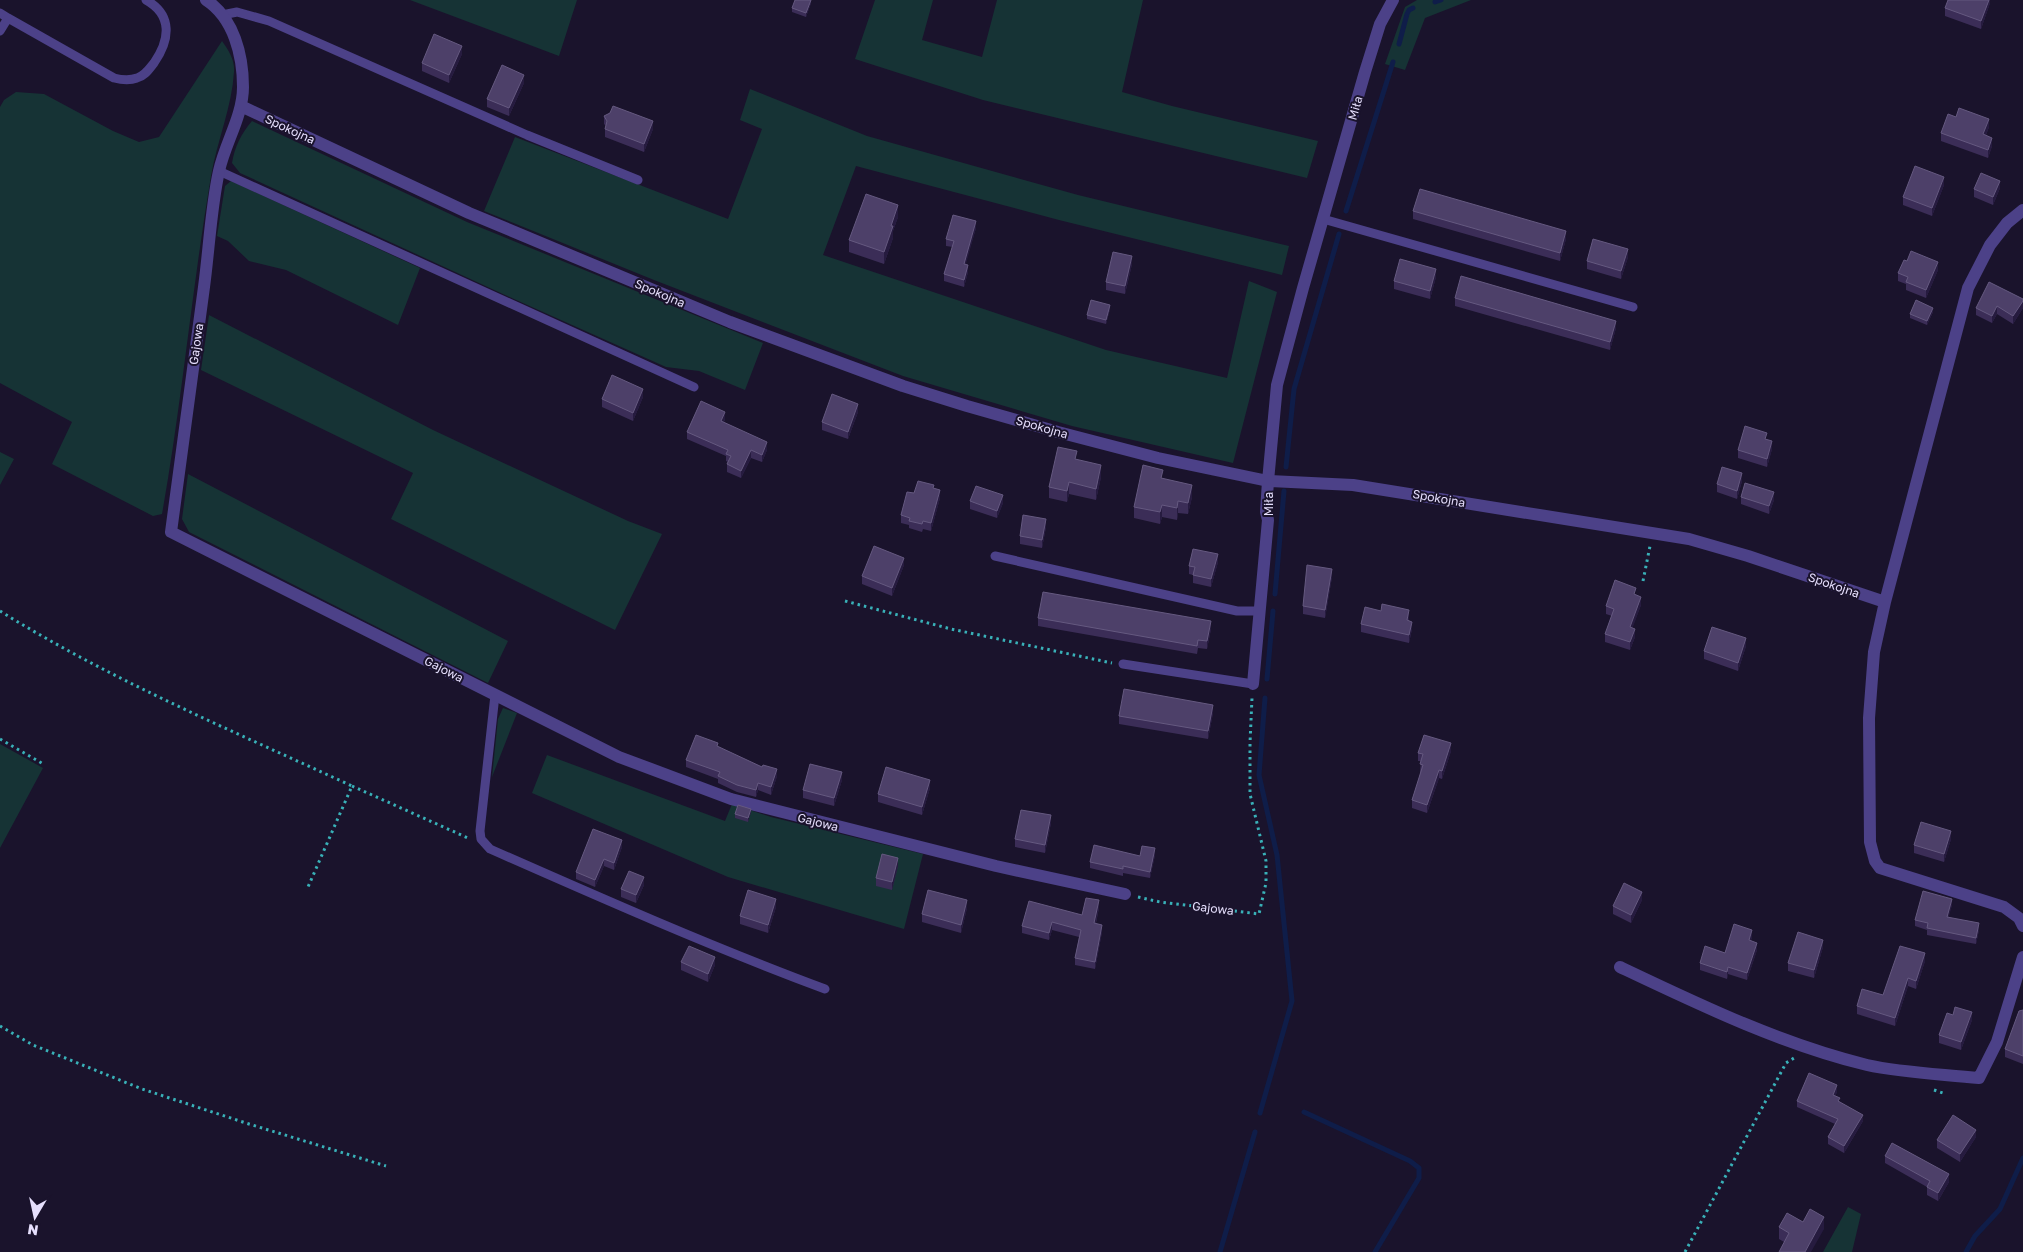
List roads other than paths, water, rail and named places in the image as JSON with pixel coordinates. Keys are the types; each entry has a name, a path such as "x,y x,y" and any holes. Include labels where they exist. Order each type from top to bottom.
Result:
{"street":[{"name":"Gajowa","path":"206,0 222,15 232,33 240,54 243,78 241,106 219,171 171,532 620,757 731,799 996,866 1125,894"},
{"name":"Miła","path":"1253,684 1268,520 1266,512 1268,481 1277,384 1380,24 1393,0"},
{"name":"Spokojna","path":"241,106 469,213 730,322 903,386 1066,434 1158,458 1268,481 1353,484 1689,538 1885,602"},
{"path":"2023,210 2008,223 1990,246 1968,288 1885,602 1874,652 1869,718 1870,842 1875,861 1880,868 2004,906 2019,918 2023,926"},
{"path":"1620,967 1696,1003 1790,1041 1833,1055 1868,1065 1980,1078 1997,1042 2023,957"}],"lane":[{"path":"0,31 4,15 114,78 125,80 138,78 148,72 166,40 166,22 160,11 146,0"},
{"path":"222,15 237,12 269,21 527,135 638,180"},
{"path":"219,171 694,387"},
{"path":"1323,219 1633,307"},
{"path":"995,556 1237,611 1260,611"},
{"path":"1123,664 1253,684"},
{"path":"495,695 480,831 482,839 490,848 595,896 752,962 826,989"}],"waterway":[{"path":"1435,2 1441,0"},
{"path":"1399,44 1407,14 1413,8"},
{"path":"1346,211 1393,62"},
{"path":"1286,467 1294,389 1339,234"},
{"path":"1275,594 1284,491"},
{"path":"1267,679 1273,611"},
{"path":"1260,1113 1292,1001 1277,855 1259,775 1265,698"},
{"path":"1304,1112 1410,1161 1419,1168 1419,1178 1375,1252"},
{"path":"1220,1252 1255,1132"},
{"path":"1966,1252 1975,1236 2000,1209 2023,1158"}]}
